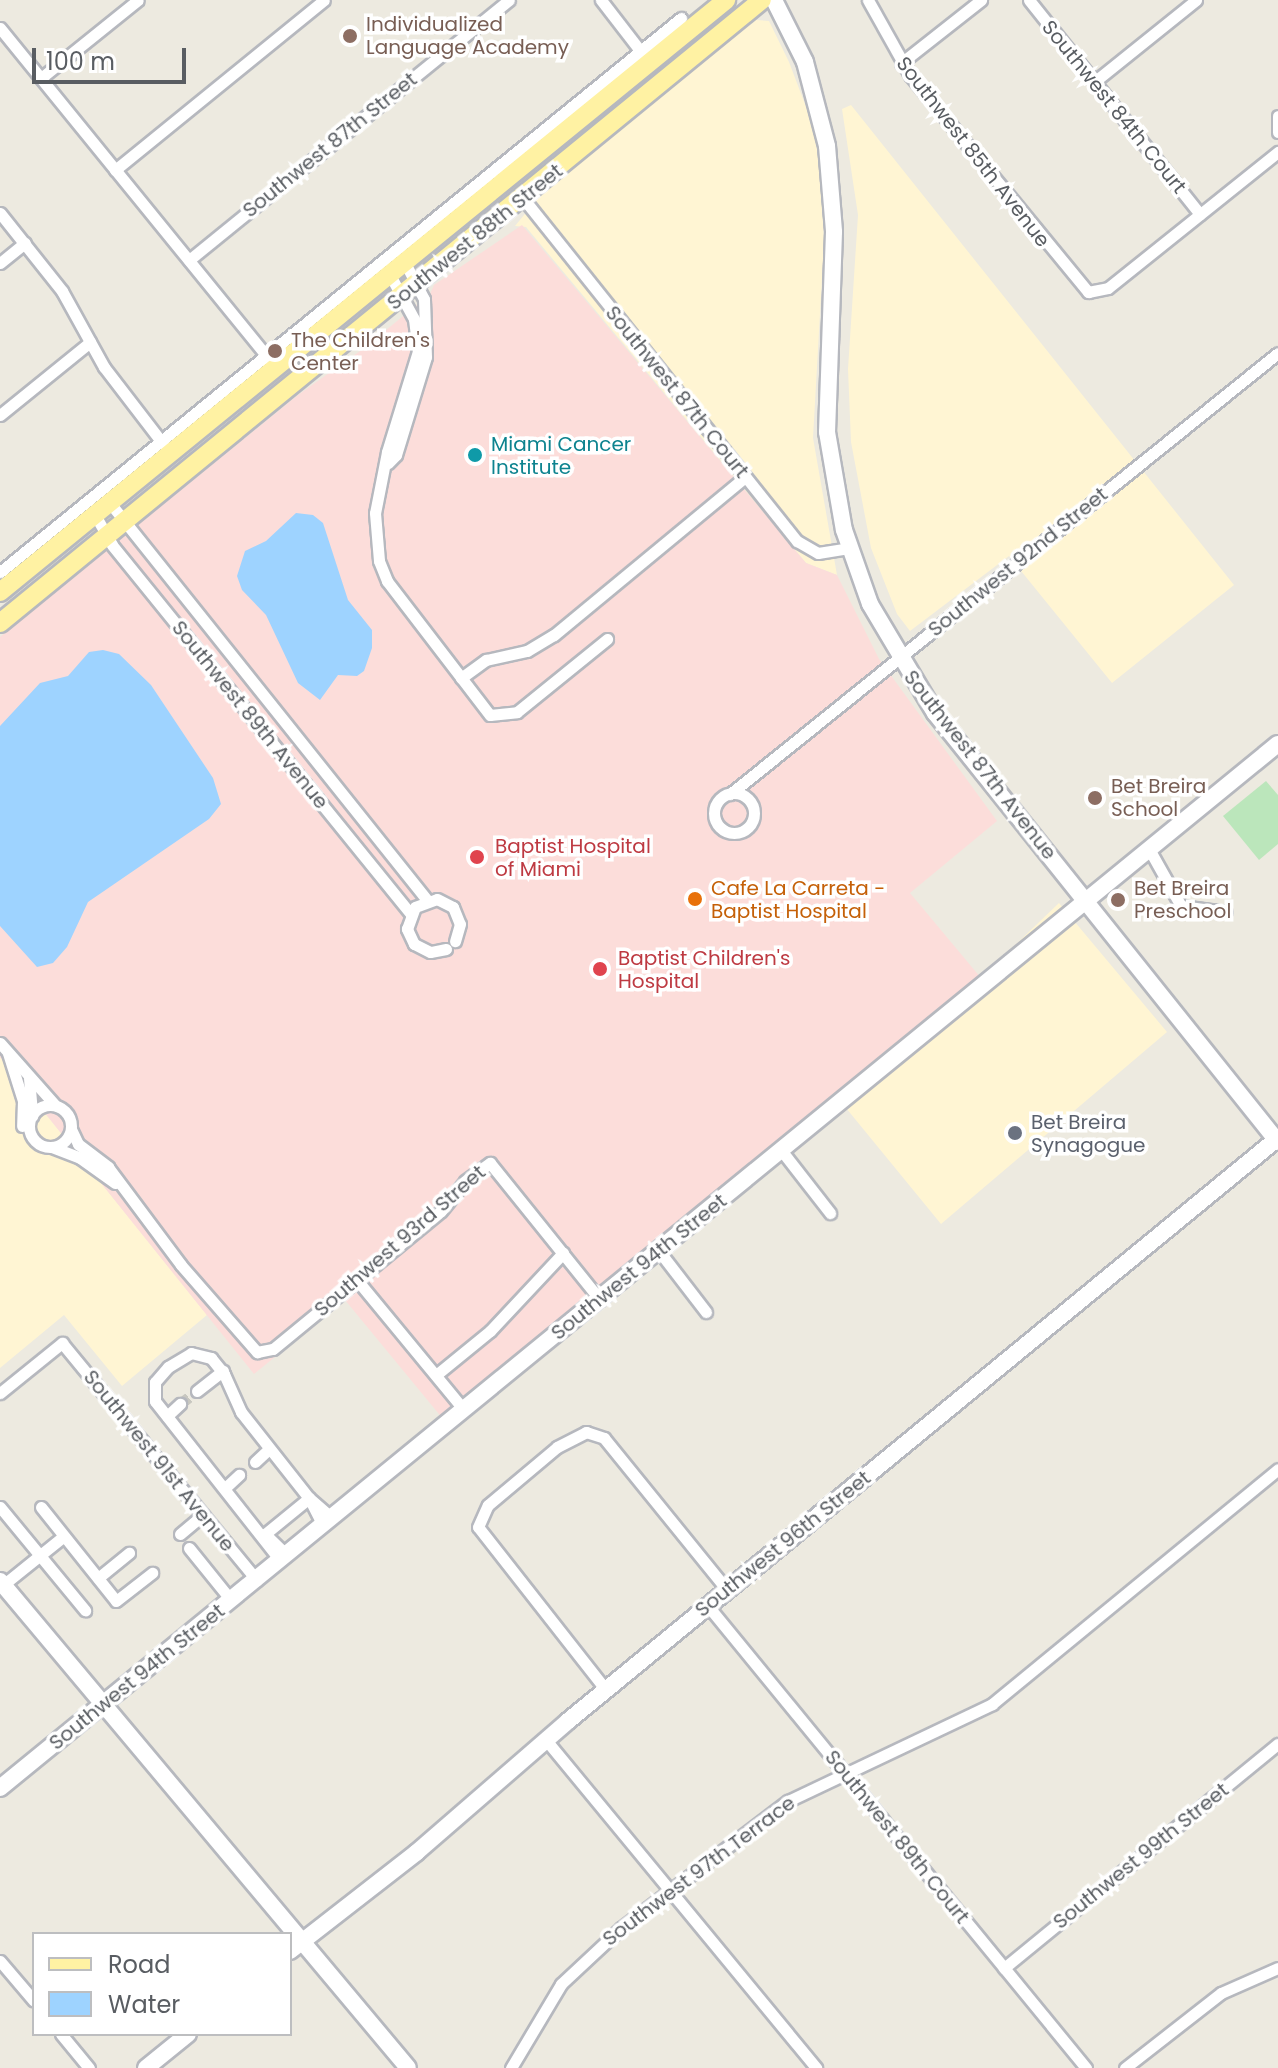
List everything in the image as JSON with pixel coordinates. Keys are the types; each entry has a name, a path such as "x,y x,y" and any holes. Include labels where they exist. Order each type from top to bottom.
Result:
{"main road":[{"name":"Southwest 88th Street","path":"0,592 102,509 165,447 405,263 645,56 726,0"},
{"name":"Southwest 88th Street","path":"0,623 762,0"},
{"path":"272,362 291,386"}],"street":[{"path":"41,78 138,0"},
{"path":"115,170 324,0"},
{"name":"Southwest 87th Street","path":"189,260 509,0"},
{"path":"601,0 645,56"},
{"name":"Southwest 87th Avenue","path":"774,0 805,62 827,146 834,232 826,423 849,548 899,660 935,713 1277,1140"},
{"name":"Southwest 85th Avenue","path":"868,0 901,63 1080,287 1092,293 1108,288 1200,214"},
{"path":"901,63 981,0"},
{"name":"Southwest 84th Court","path":"1029,0 1200,214"},
{"path":"1094,82 1196,0"},
{"name":"Southwest 88th Street","path":"272,362 645,56 681,18"},
{"path":"0,28 272,362"},
{"path":"1278,116 1278,132"},
{"path":"1200,214 1278,152"},
{"name":"Southwest 87th Court","path":"523,198 803,546 826,554 849,548"},
{"path":"0,213 67,298 90,342 165,447"},
{"path":"0,263 25,243"},
{"path":"388,463 396,455 425,368 425,313 418,282 405,263"},
{"path":"390,275 414,319 418,351 387,452 388,463 375,513 379,561 398,598 490,715 505,717 607,639"},
{"path":"0,415 90,342"},
{"name":"Southwest 92nd Street","path":"730,794 761,773 1278,353"},
{"name":"Southwest 88th Street","path":"0,572 165,447"},
{"path":"461,678 486,660 527,651 554,635 745,477"},
{"name":"Southwest 89th Avenue","path":"102,509 125,521 427,900"},
{"name":"Southwest 89th Avenue","path":"102,509 112,545 410,913"},
{"name":"Southwest 94th Street","path":"0,1788 1278,744"},
{"name":"Southwest 92nd Street","path":"749,800 761,773"},
{"path":"730,794 749,800 750,824 728,833 718,826 713,813 718,800 730,794"},
{"path":"1149,849 1181,906 1226,912"},
{"path":"427,900 453,907 460,924 451,945 430,952 414,944 407,929 410,913 427,900"},
{"path":"4,1048 55,1105 69,1115 78,1144 108,1167 115,1183"},
{"path":"4,1048 23,1101 22,1126"},
{"path":"29,1078 33,1138 80,1158 115,1183"},
{"path":"32,1116 45,1106 55,1105"},
{"path":"52,1147 65,1141 71,1129"},
{"name":"Southwest 96th Street","path":"296,1946 460,1817 606,1690 1277,1140"},
{"path":"781,1150 830,1213"},
{"name":"Southwest 93rd Street","path":"115,1183 247,1345 263,1353 273,1349 357,1280 490,1163 563,1253"},
{"path":"659,1251 706,1312"},
{"path":"436,1375 490,1331 563,1253 600,1300"},
{"path":"357,1280 464,1410"},
{"name":"Southwest 91st Avenue","path":"0,1393 62,1343 257,1580"},
{"path":"283,1558 167,1416 153,1391 168,1367 196,1353 211,1358 223,1371 232,1400 327,1522"},
{"path":"197,1391 223,1371"},
{"path":"167,1416 180,1404"},
{"path":"606,1690 486,1541 479,1516 563,1443 591,1432 607,1442 727,1590"},
{"path":"255,1462 269,1449"},
{"name":"Southwest 97th Terrace","path":"511,2068 570,1974 621,1928 672,1894 788,1801 849,1776 992,1704 1277,1474"},
{"path":"226,1487 239,1475"},
{"path":"265,1534 309,1498"},
{"path":"0,1507 85,1610"},
{"path":"41,1507 116,1601 152,1573"},
{"path":"180,1534 203,1515"},
{"path":"64,1536 2,1583 104,1704 285,1932"},
{"path":"189,1548 231,1600"},
{"path":"98,1578 129,1553"},
{"name":"Southwest 89th Court","path":"708,1606 1086,2068"},
{"path":"546,1740 816,2068"},
{"name":"Southwest 99th Street","path":"1004,1968 1278,1744"},
{"path":"296,1946 408,2068"},
{"path":"0,1961 32,1999"},
{"path":"1125,2068 1221,1993 1278,1968"},
{"path":"63,2036 89,2068"},
{"path":"146,2068 186,2036"}],"shaded area":[{"path":"756,20 769,21 789,62 811,120 820,164 824,243 813,438 837,575 806,563 526,227 515,226 542,193"},
{"path":"851,105 1234,585 1112,683 1009,556 910,631 897,614 871,548 851,442 848,369 858,215 842,109"},
{"name":"Baptist Hospital of Miami","path":"522,225 806,563 837,575 879,659 997,821 910,893 981,978 443,1419 345,1300 254,1374 0,1057 0,637 298,395 363,349 430,294 434,285"},
{"path":"1059,903 1167,1032 941,1224 837,1097 981,978"},
{"path":"0,1057 207,1315 122,1386 64,1315 0,1368"}],"green space":[{"path":"1266,781 1278,795 1278,844 1259,860 1223,816"}],"water":[{"path":"296,513 313,515 323,523 348,600 372,630 372,648 364,671 357,676 338,675 320,700 298,683 266,615 242,590 237,576 245,551 266,541"},
{"path":"103,650 119,654 151,685 213,778 221,804 209,819 88,902 67,947 53,963 37,967 0,926 0,726 40,683 68,676 89,652"}],"tunnel":[{"path":"180,1404 197,1391"}],"place":[{"name":"Individualized Language Academy","path":"350,36"},
{"name":"The Children's Center","path":"275,351"},
{"name":"Miami Cancer Institute","path":"475,455"},
{"name":"Bet Breira School","path":"1095,798"},
{"name":"Baptist Hospital of Miami","path":"477,857"},
{"name":"Cafe La Carreta - Baptist Hospital","path":"695,899"},
{"name":"Bet Breira Preschool","path":"1118,900"},
{"name":"Baptist Children's Hospital","path":"600,969"},
{"name":"Bet Breira Synagogue","path":"1015,1133"}]}
